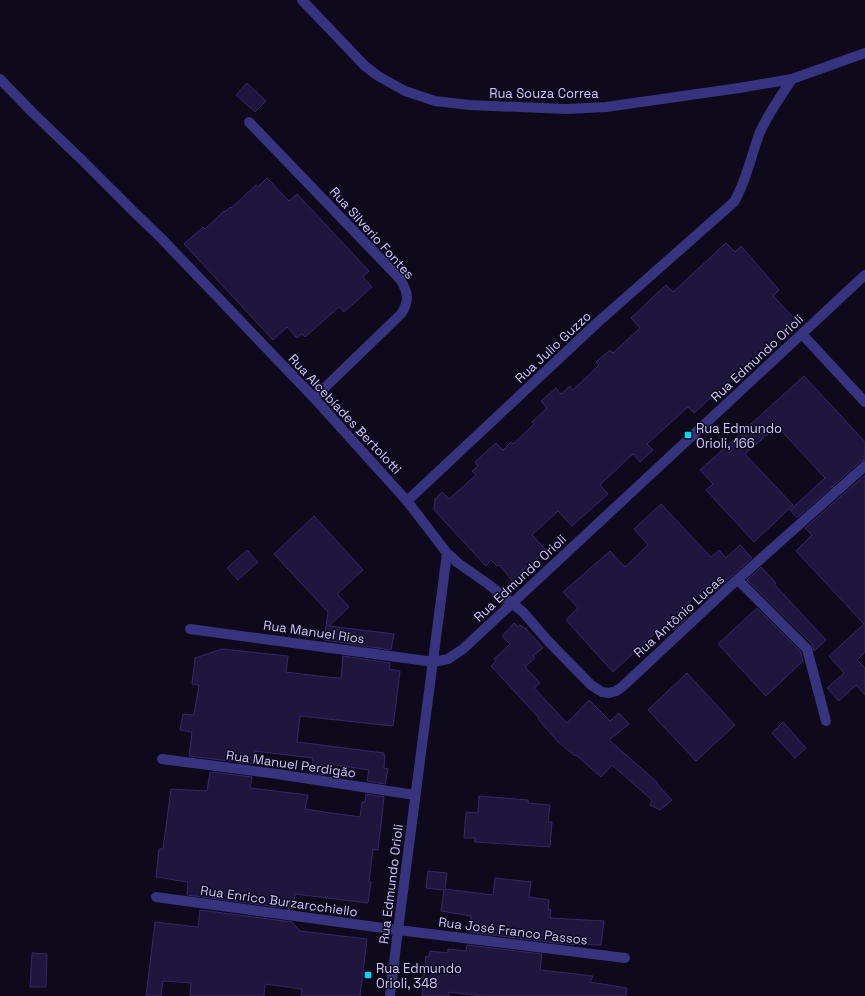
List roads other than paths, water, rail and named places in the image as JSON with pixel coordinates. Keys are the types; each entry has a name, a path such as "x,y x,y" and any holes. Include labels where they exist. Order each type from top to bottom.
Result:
{"street":[{"name":"Rua Souza Correa","path":"302,0 370,70 378,76 405,91 434,101 469,105 566,109 606,107 792,79 865,53"},
{"path":"0,79 12,93"},
{"name":"Rua Julio Guzzo","path":"407,501 597,323 734,202 740,193 761,131 792,79"},
{"path":"0,86 12,93"},
{"name":"Rua Alcebíades Bertolotti","path":"12,93 162,239 314,398 407,501 447,553 458,563 512,603"},
{"name":"Rua Silverio Fontes","path":"249,122 400,279 406,289 406,307 401,314 314,398"},
{"name":"Rua Edmundo Orioli","path":"390,996 415,795 434,662 448,659 463,649 865,275"},
{"path":"802,334 865,402"},
{"name":"Rua Antônio Lucas","path":"512,603 523,612 549,642 591,685 602,692 609,693 616,691 865,466"},
{"path":"434,662 447,553"},
{"path":"738,580 807,649 826,721"},
{"name":"Rua Manuel Rios","path":"190,629 434,662"},
{"name":"Rua Manuel Perdigão","path":"162,759 277,774 415,795"},
{"name":"Rua Enrico Burzarcchiello","path":"156,897 398,930"},
{"name":"Rua José Franco Passos","path":"398,930 625,958"}],"place":[{"name":"Rua Edmundo Orioli, 166","path":"688,435"},
{"name":"Rua Edmundo Orioli, 348","path":"368,975"}]}
